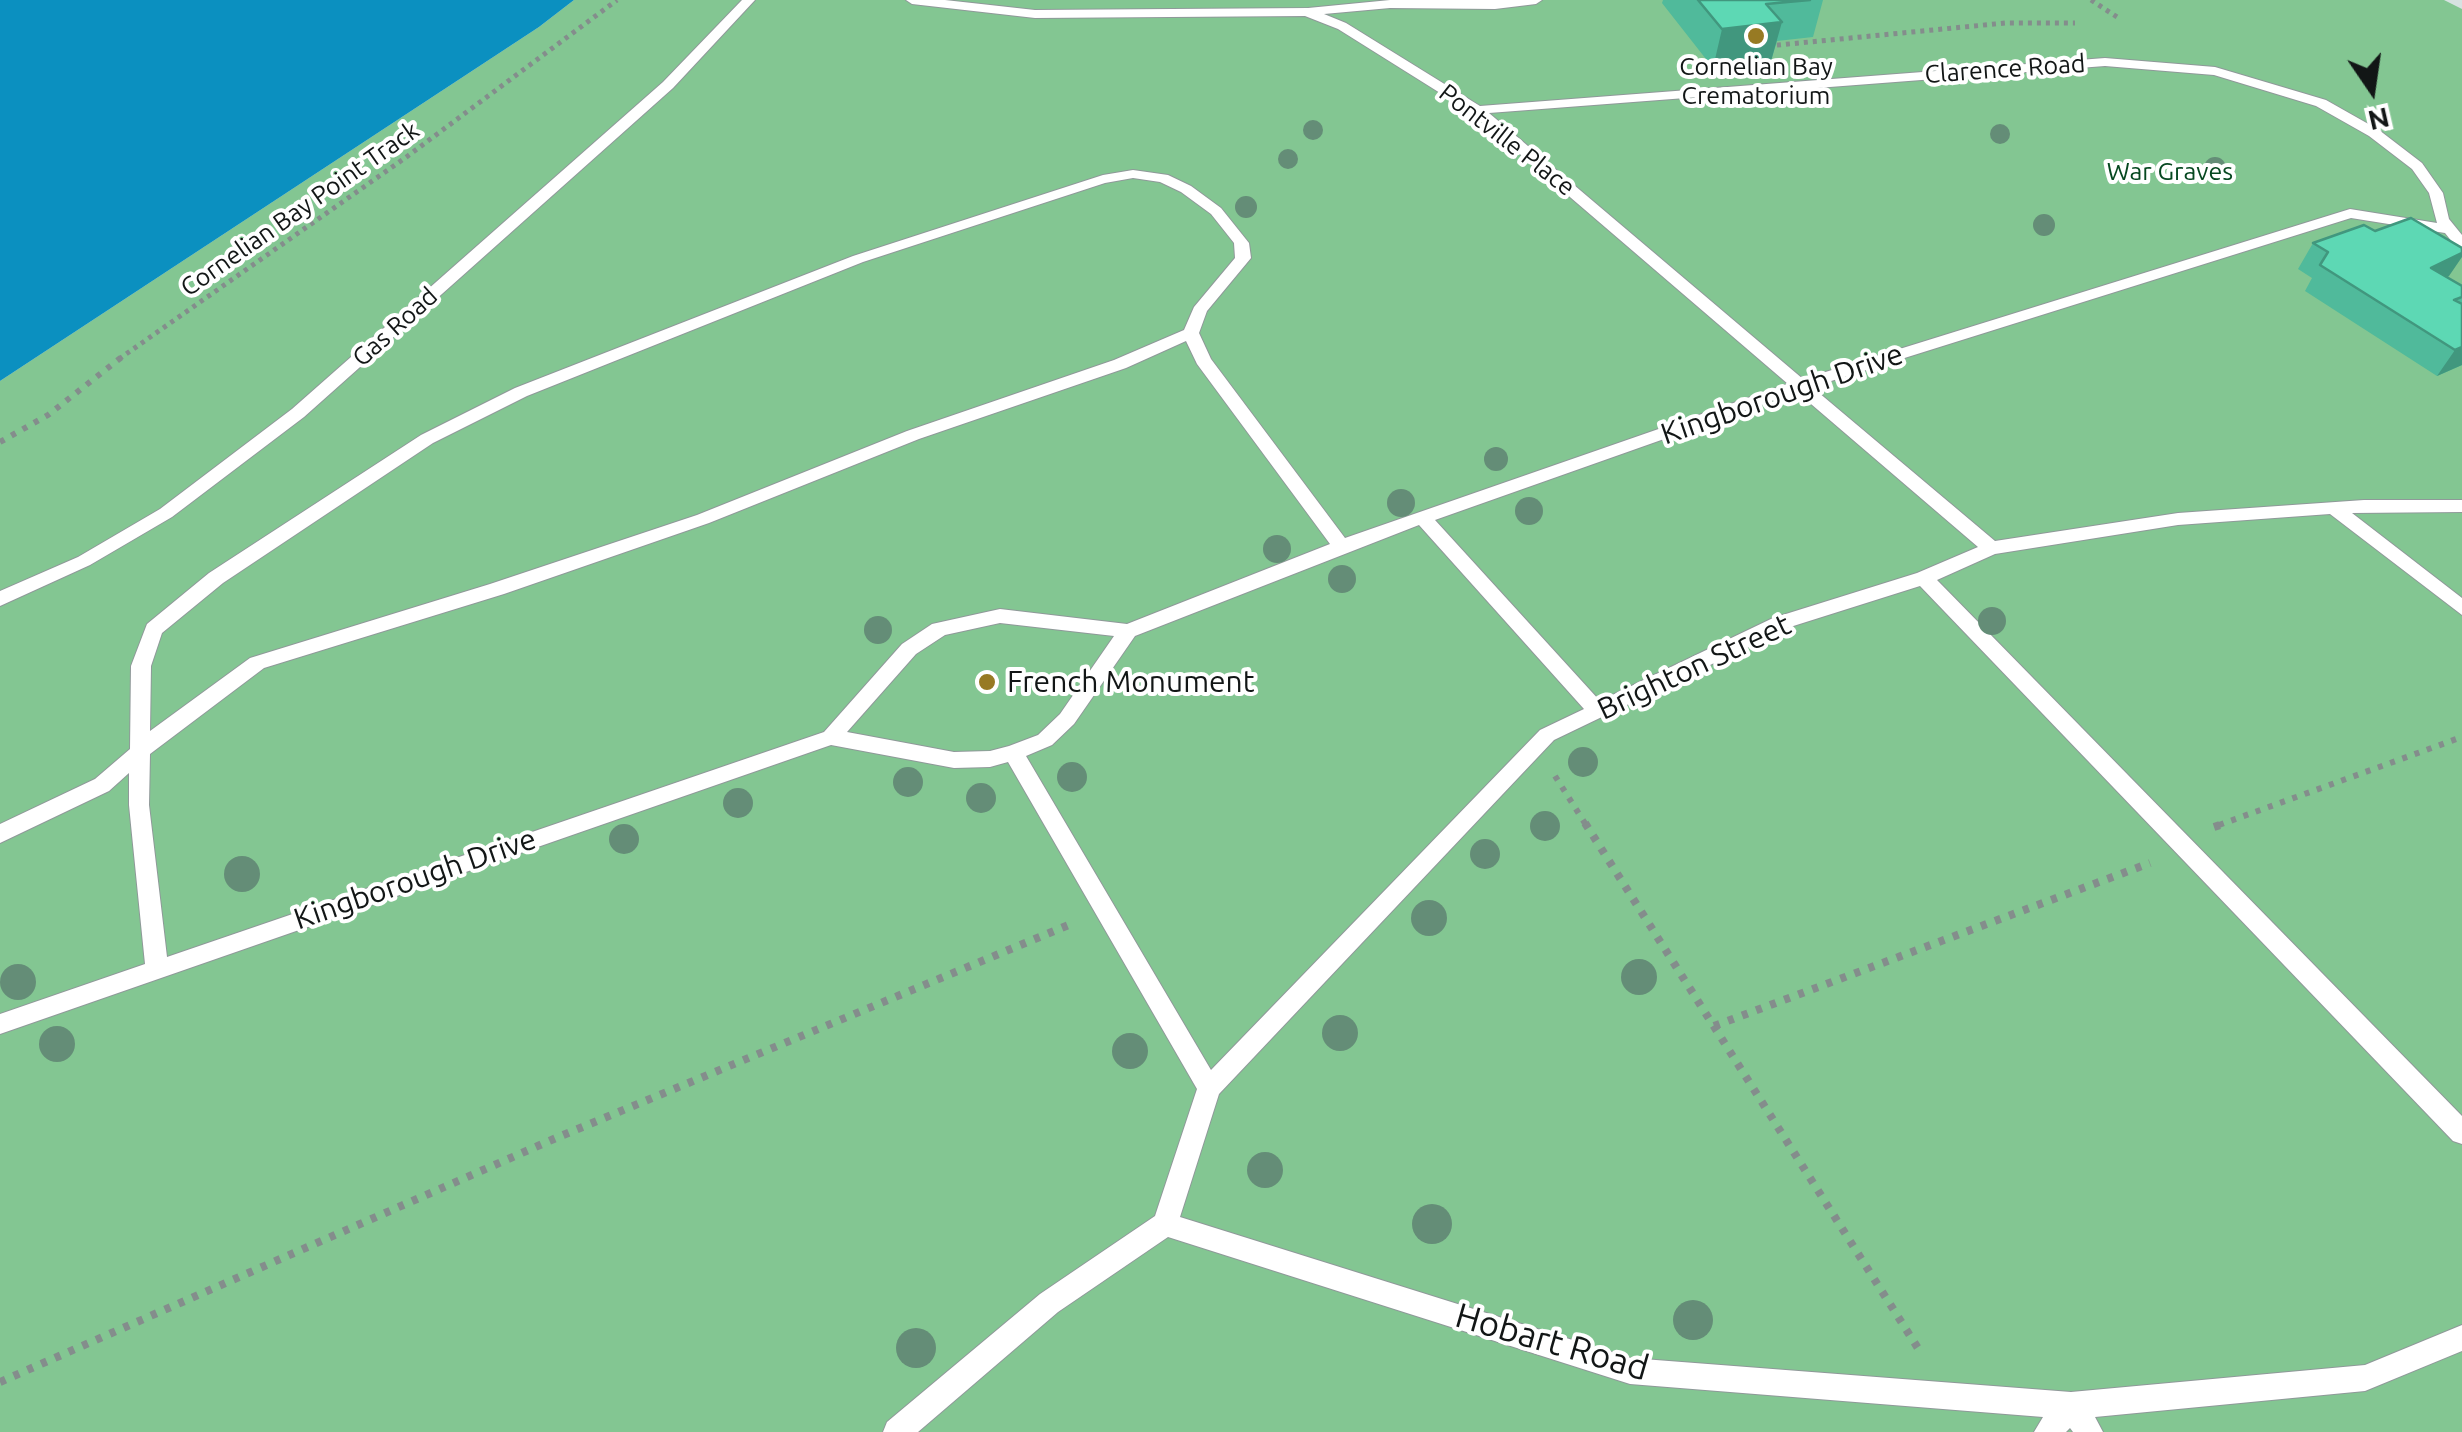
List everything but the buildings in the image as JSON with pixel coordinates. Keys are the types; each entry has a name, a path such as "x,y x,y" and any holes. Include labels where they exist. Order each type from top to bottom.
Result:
{"lane":[{"name":"Gas Road","path":"0,599 84,561 166,513 298,413 668,85 750,0"},
{"name":"Pontville Place","path":"912,0 1035,14 1212,6 1307,12 1342,26 1478,110 1991,548"},
{"path":"1307,12 1390,4 1536,0"},
{"name":"Clarence Road","path":"1478,110 2105,62 2215,71 2321,103 2374,133 2417,166 2436,193 2448,229 2462,244"},
{"path":"0,834 102,785 141,751 257,663 498,589 703,519 913,435 1120,364 1191,333 1200,310 1243,258 1241,244 1216,211 1186,189 1163,178 1133,174 1104,178 858,259 521,392 427,439 216,578 154,629 141,666 141,751 139,805 157,967"},
{"name":"Kingborough Drive","path":"831,737 909,649 939,629 1000,616 1128,630 1341,546 1801,385 2350,213 2448,229"},
{"path":"1191,333 1203,360 1341,546"},
{"name":"Brighton Street","path":"1165,1224 1208,1088 1547,735 1780,624 1924,578 1991,548 2178,520 2335,509 2462,506"},
{"path":"2335,509 2462,608"},
{"path":"1422,517 1598,711"},
{"path":"1924,578 2462,1133"},
{"name":"Kingborough Drive","path":"0,1024 831,737 954,760 990,759 1013,753 1045,740 1066,719 1128,630"},
{"path":"1013,753 1208,1088"},
{"path":"897,1432 1049,1303 1165,1224"},
{"name":"Hobart Road","path":"1165,1224 1630,1371 2071,1406 2365,1378 2462,1338"},
{"path":"2048,1432 2071,1406 2089,1432"}],"path":[{"name":"Cornelian Bay Point Track","path":"0,442 48,415 116,361 405,158 616,0"},
{"path":"2091,0 2117,16"},
{"path":"1763,46 2005,23 2076,23"},
{"path":"1714,1026 2462,737"},
{"path":"1536,746 1948,1396"},
{"path":"0,1382 556,1138 1104,910"}],"green space":[{"name":"War Graves","path":"574,0 2444,0 2462,9 2462,1432 0,1432 0,381 539,27"}],"water":[{"path":"0,0 574,0 539,27 0,381"}],"place":[{"name":"Cornelian Bay Crematorium","path":"1756,36"},
{"name":"French Monument","path":"987,682"}]}
